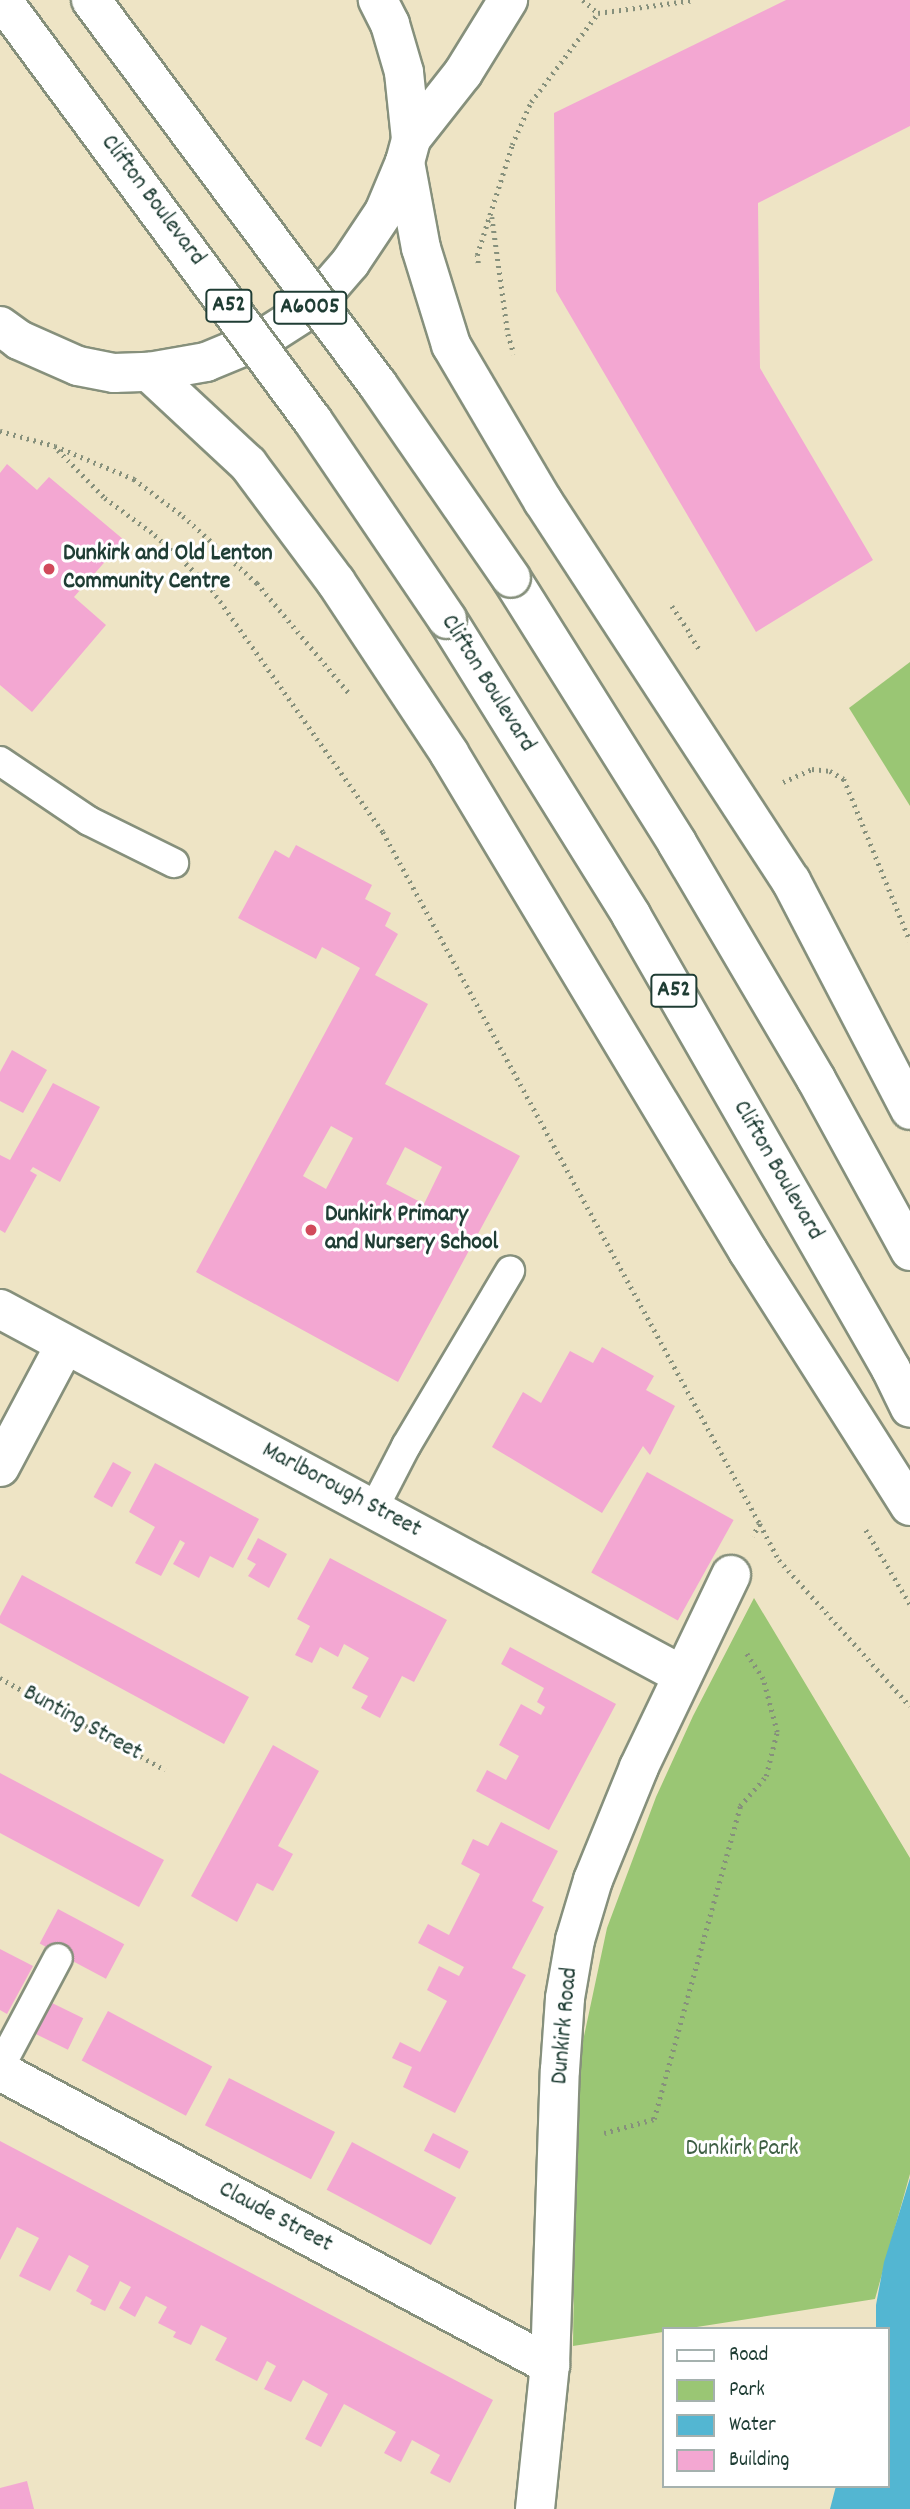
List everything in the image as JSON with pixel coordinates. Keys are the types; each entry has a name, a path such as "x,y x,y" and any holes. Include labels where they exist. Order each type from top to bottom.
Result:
{"main road":[{"name":"Clifton Boulevard","path":"2,0 296,399 447,619 631,915 891,1368 910,1408"},
{"path":"92,0 378,385 511,578 677,843 816,1079 910,1251"},
{"name":"A6005","path":"0,357 114,373 149,372 206,362 264,338 311,308 349,263 384,212 408,150 404,72 390,24 378,0"},
{"path":"508,0 463,73 408,150 421,248 451,345 543,501 791,881 910,1110"},
{"name":"A6005","path":"0,326 19,340 78,366"},
{"path":"149,372 248,464 336,582 449,753 748,1251 910,1506"},
{"name":"Marlborough Street","path":"0,1309 682,1675"},
{"path":"0,1467 65,1345"},
{"name":"Dunkirk Road","path":"535,2509 550,2365 559,2158 559,2070 565,1998 575,1940 593,1880 682,1675 732,1575"},
{"name":"Claude Street","path":"0,2069 550,2365"}],"lane":[{"path":"0,761 89,821 174,863"},
{"path":"374,1508 406,1446 510,1271"},
{"path":"0,2069 58,1958"}],"path":[{"path":"583,0 598,13"},
{"path":"515,358 508,334 492,216 512,145 531,102 598,13 694,0"},
{"path":"0,431 55,446 134,478 183,516 257,583 354,699"},
{"path":"55,446 105,498 155,535 208,584 383,832 779,1559 910,1706"},
{"path":"668,600 705,657"},
{"path":"685,638 691,635"},
{"path":"780,783 812,769 830,771 844,779 910,941"},
{"path":"862,1523 910,1604"},
{"path":"732,1575 760,1524"},
{"path":"559,2158 575,2141 654,2119 740,1806 765,1776 777,1732 763,1679 734,1636 709,1619"},
{"name":"Bunting Street","path":"0,1678 165,1770"}],"green space":[{"path":"910,662 910,806 849,708"},
{"name":"Dunkirk Park","path":"754,1598 910,1858 910,2174 875,2299 697,2327 662,2327 662,2332 573,2346 577,2069 607,1928 656,1797 693,1716"}],"water":[{"path":"910,2178 910,2509 830,2509 835,2488 889,2488 889,2327 876,2327 876,2305 884,2262"}],"building":[{"path":"786,0 910,0 910,126 758,203 760,368 873,560 756,632 556,291 554,113"},
{"name":"Dunkirk and Old Lenton Community Centre","path":"7,464 37,490 49,477 124,540 74,597 106,625 32,712 0,685 0,473"},
{"path":"296,845 372,885 365,899 391,913 385,926 398,934 375,975 428,1004 385,1084 520,1156 398,1382 196,1272 360,968 322,947 316,959 238,918 275,850 289,858","holes":["331,1126 353,1138 326,1189 303,1176","405,1147 442,1167 424,1204 386,1184"]},
{"path":"12,1050 47,1070 23,1113 0,1101 0,1072"},
{"path":"53,1083 100,1107 60,1182 33,1167 30,1171 37,1175 5,1233 0,1230 0,1155 10,1160"},
{"path":"602,1347 654,1376 646,1390 675,1406 650,1455 643,1446 602,1513 492,1447 523,1392 541,1403 570,1351 593,1363"},
{"path":"113,1462 131,1472 112,1507 94,1497"},
{"path":"155,1463 259,1519 233,1568 210,1556 199,1578 173,1564 185,1543 180,1540 161,1576 135,1563 155,1527 129,1512"},
{"path":"647,1472 734,1520 678,1621 591,1573"},
{"path":"258,1538 287,1554 269,1588 248,1576 256,1564 247,1559"},
{"path":"330,1558 447,1620 414,1682 402,1676 380,1718 361,1708 368,1696 352,1688 369,1658 344,1644 338,1657 320,1647 312,1663 295,1655 310,1626 297,1619"},
{"path":"22,1575 249,1697 224,1744 0,1623 0,1616"},
{"path":"510,1647 616,1704 549,1830 476,1791 487,1770 506,1780 519,1756 499,1745 521,1704 541,1715 545,1707 537,1702 544,1688 501,1664"},
{"path":"273,1745 319,1771 278,1846 293,1854 273,1891 257,1883 237,1922 191,1896"},
{"path":"0,1773 164,1860 139,1907 0,1833"},
{"path":"501,1822 558,1851 532,1901 544,1907 512,1968 526,1975 455,2113 403,2087 412,2067 392,2058 400,2042 420,2052 447,2001 427,1990 439,1966 459,1976 464,1967 418,1943 428,1924 449,1935 480,1874 461,1864 473,1839 488,1846"},
{"path":"58,1909 124,1944 106,1979 40,1943"},
{"path":"0,1949 33,1966 7,2014 0,2010"},
{"path":"50,2002 83,2018 68,2050 35,2033"},
{"path":"108,2011 212,2066 186,2116 82,2060"},
{"path":"229,2078 335,2132 311,2179 205,2125"},
{"path":"433,2133 469,2151 460,2169 424,2151"},
{"path":"0,2141 493,2400 450,2483 430,2473 440,2455 412,2440 401,2462 384,2453 396,2432 344,2404 321,2447 305,2439 328,2394 303,2380 291,2402 264,2389 276,2366 267,2361 257,2381 215,2360 227,2338 201,2325 191,2345 173,2337 176,2332 158,2323 167,2307 146,2296 135,2317 119,2308 131,2287 120,2281 105,2311 90,2304 92,2300 76,2291 89,2266 69,2255 50,2291 19,2276 39,2238 17,2227 0,2260"},
{"path":"352,2142 456,2197 431,2245 327,2190"},
{"path":"27,2481 34,2509 0,2509 0,2488"}],"place":[{"name":"Dunkirk and Old Lenton Community Centre","path":"49,569"},
{"name":"Dunkirk Primary and Nursery School","path":"311,1230"}]}
